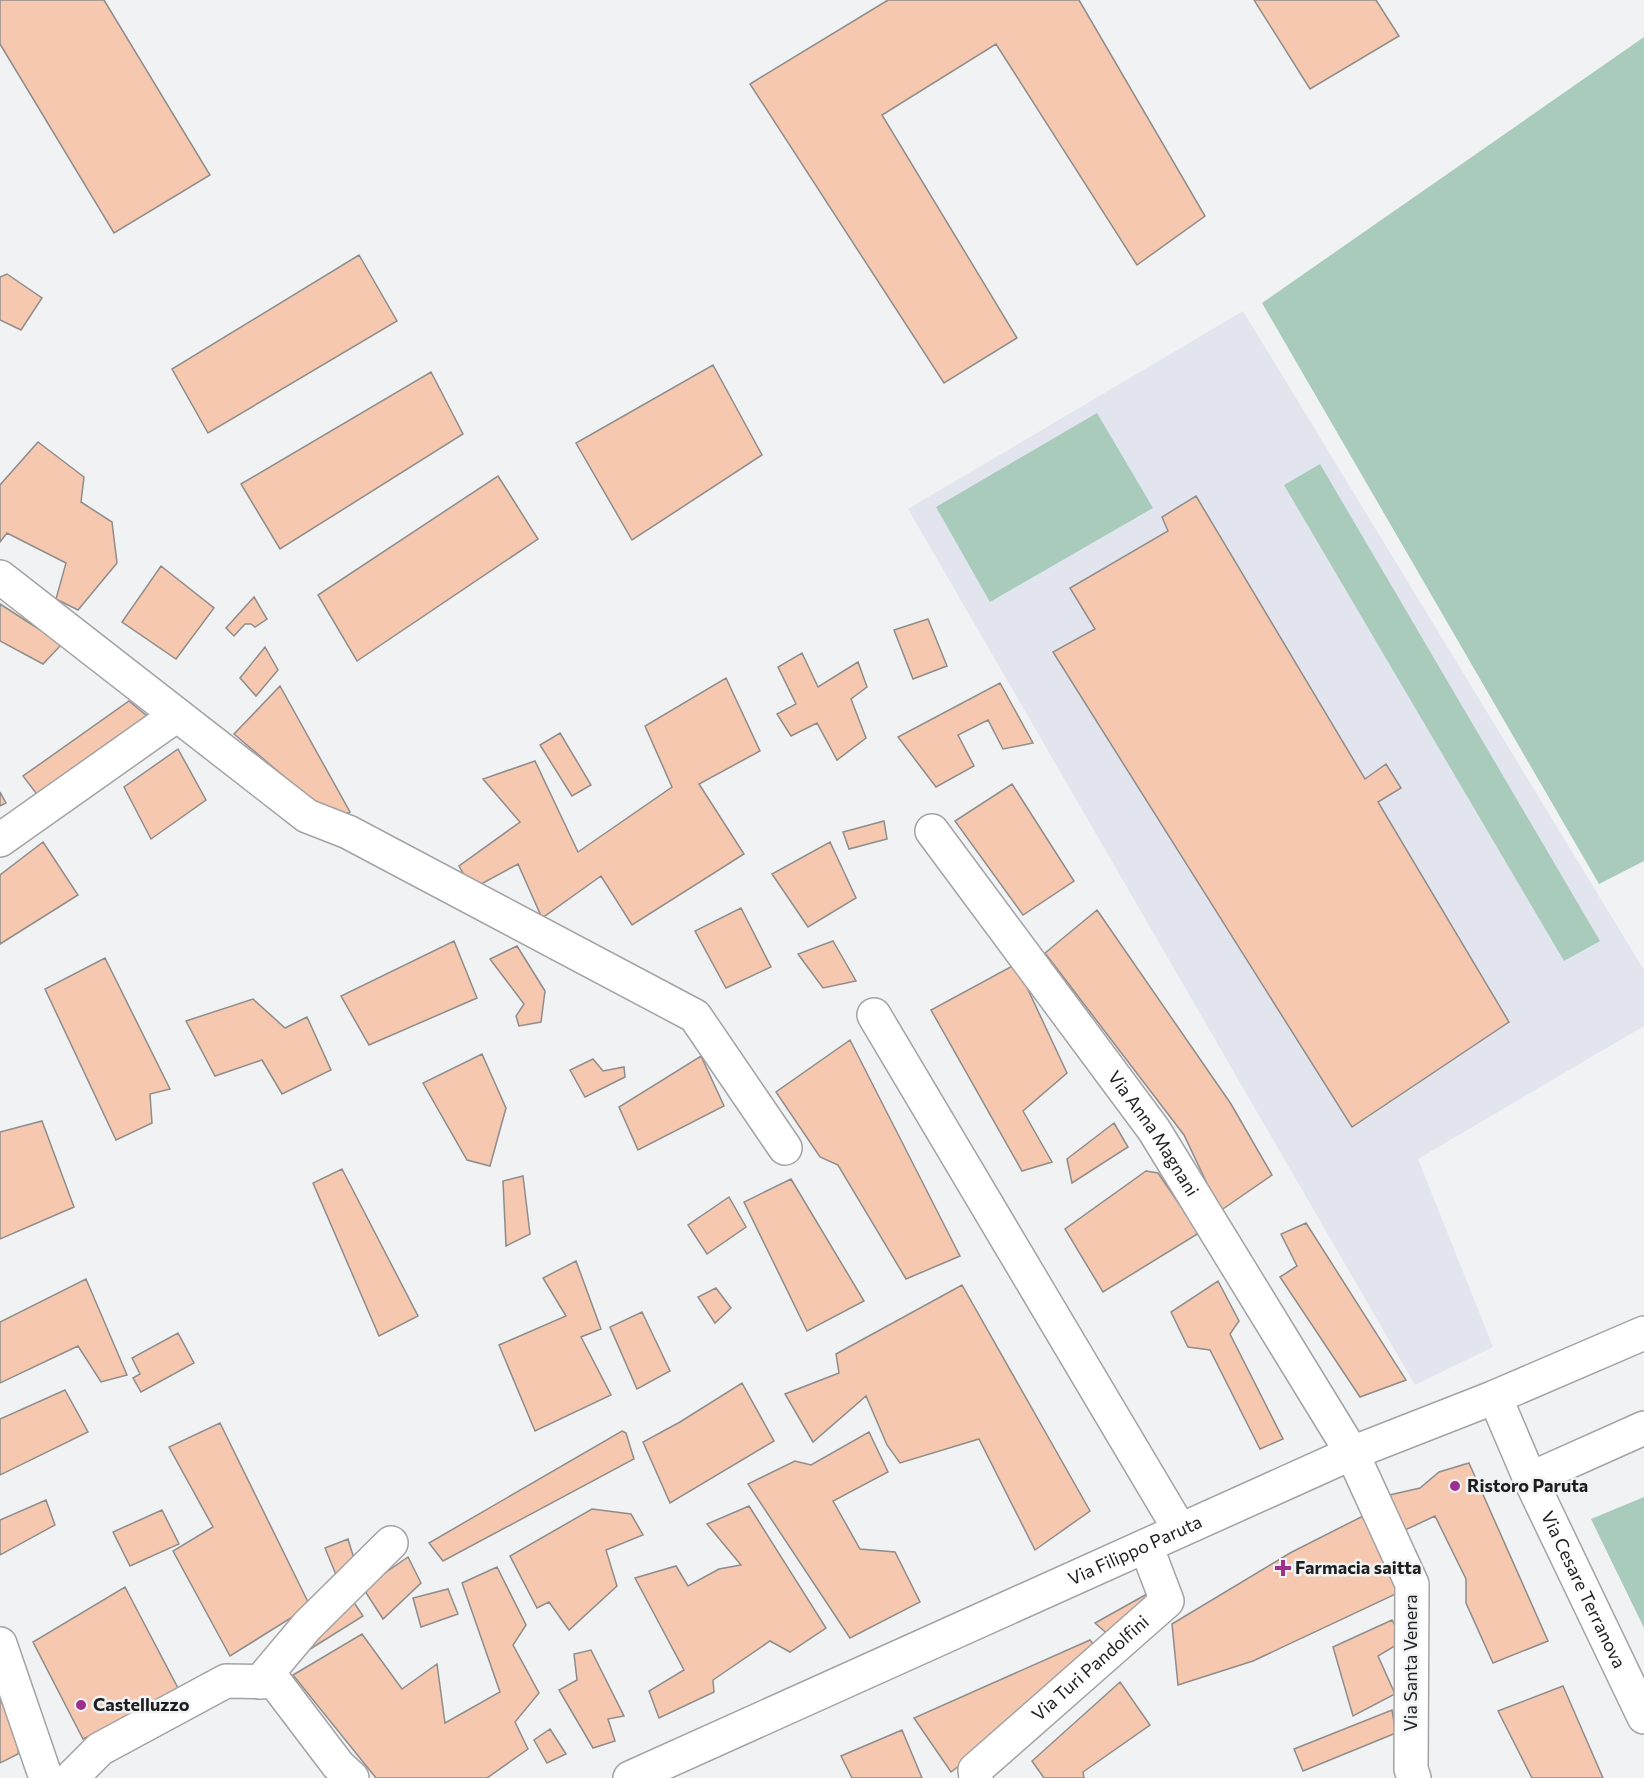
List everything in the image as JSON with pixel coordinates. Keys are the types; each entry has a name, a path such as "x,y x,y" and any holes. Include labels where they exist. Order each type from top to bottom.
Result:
{"street":[{"path":"0,577 307,816 348,832 695,1016 785,1148"},
{"path":"0,840 177,715"},
{"name":"Via Anna Magnani","path":"932,831 1154,1131 1352,1453"},
{"path":"874,1015 1180,1530"},
{"name":"Via Filippo Paruta","path":"630,1778 1352,1453 1495,1397 1644,1333"},
{"name":"Via Cesare Terranova","path":"1495,1397 1530,1479 1644,1717"},
{"path":"1530,1479 1644,1428"},
{"name":"Via Santa Venera","path":"1352,1453 1412,1584 1411,1769 1414,1778"},
{"path":"260,1682 307,1626 391,1543"},
{"name":"Via Turi Pandolfini","path":"976,1778 975,1770 1167,1601 1146,1546"},
{"path":"0,1644 46,1778"},
{"path":"71,1778 100,1749 226,1681 275,1682 338,1765 352,1778"}],"shaded area":[{"path":"1243,311 1644,970 1644,1026 1418,1159 1493,1347 1415,1385 908,509"}],"green space":[{"path":"1644,37 1644,861 1599,884 1262,303"},
{"path":"1097,413 1153,508 990,602 936,507"},
{"path":"1320,464 1600,941 1564,961 1284,485"},
{"path":"1644,1497 1644,1628 1591,1519"}],"building":[{"path":"0,0 104,0 210,175 114,233 0,44"},
{"path":"888,0 1079,0 1205,216 1137,265 996,44 882,115 1017,338 944,383 750,84"},
{"path":"1254,0 1376,0 1399,36 1310,89"},
{"path":"359,255 397,321 208,433 172,369"},
{"path":"7,274 42,298 21,330 0,320 0,277"},
{"path":"713,365 762,455 632,540 576,443"},
{"path":"431,372 463,434 280,549 241,484"},
{"path":"38,442 84,477 81,502 112,522 117,563 78,610 56,599 66,563 7,533 0,542 0,485"},
{"path":"498,476 538,539 357,661 318,595"},
{"path":"1196,496 1365,779 1386,764 1401,788 1378,802 1509,1022 1352,1127 1053,652 1095,629 1070,588 1168,531 1162,517"},
{"path":"161,566 214,608 176,659 122,622"},
{"path":"254,597 267,619 255,627 245,624 234,636 226,628"},
{"path":"0,604 62,644 43,664 0,641"},
{"path":"928,619 947,666 913,679 894,630"},
{"path":"265,647 278,670 256,696 240,678"},
{"path":"802,653 818,687 858,662 867,687 851,699 866,738 837,760 817,723 791,736 777,714 796,704 778,667"},
{"path":"726,678 760,751 699,784 744,854 632,925 601,876 542,918 518,864 472,889 459,866 520,822 483,779 535,761 578,852 672,787 645,726"},
{"path":"1000,683 1033,743 1003,749 988,720 958,735 974,766 936,787 898,737"},
{"path":"280,686 350,812 335,820 234,734"},
{"path":"129,701 153,721 39,797 23,776"},
{"path":"560,733 591,785 572,796 540,745"},
{"path":"178,749 206,800 151,839 124,787"},
{"path":"1012,784 1074,881 1023,915 955,821"},
{"path":"0,792 6,803 0,806"},
{"path":"884,821 887,839 849,849 843,832"},
{"path":"43,842 78,895 0,944 0,875"},
{"path":"830,842 856,898 808,927 772,874"},
{"path":"741,908 771,967 726,988 695,931"},
{"path":"1097,910 1231,1104 1272,1175 1220,1211 1184,1135 1045,953"},
{"path":"454,941 477,998 369,1045 341,996"},
{"path":"833,941 856,981 823,988 798,954"},
{"path":"517,946 545,991 541,1022 519,1026 516,1016 524,1004 490,959"},
{"path":"105,958 170,1089 150,1094 152,1123 116,1140 45,989"},
{"path":"1016,964 1067,1073 1023,1111 1052,1162 1022,1171 931,1010"},
{"path":"253,999 285,1028 307,1017 331,1070 282,1094 262,1060 215,1076 186,1021"},
{"path":"850,1040 960,1256 906,1279 838,1165 820,1157 776,1092"},
{"path":"482,1054 506,1108 490,1166 467,1160 423,1083"},
{"path":"701,1056 724,1106 638,1150 619,1107"},
{"path":"593,1059 603,1071 624,1067 625,1077 585,1097 570,1070"},
{"path":"42,1121 74,1207 0,1239 0,1132"},
{"path":"1114,1123 1128,1147 1072,1183 1067,1159"},
{"path":"342,1169 418,1316 379,1336 313,1183"},
{"path":"1146,1171 1158,1173 1199,1233 1103,1292 1065,1229"},
{"path":"523,1176 530,1234 506,1246 503,1181"},
{"path":"791,1179 864,1301 807,1331 744,1202"},
{"path":"729,1197 746,1227 707,1254 688,1225"},
{"path":"1306,1223 1406,1380 1360,1397 1280,1277 1297,1266 1281,1234"},
{"path":"576,1261 601,1329 581,1337 611,1395 535,1431 499,1345 566,1316 543,1278"},
{"path":"86,1279 127,1375 101,1382 78,1346 0,1383 0,1322"},
{"path":"1218,1281 1239,1321 1230,1334 1283,1439 1260,1449 1210,1350 1188,1347 1171,1312"},
{"path":"962,1285 1090,1511 1035,1550 979,1439 900,1463 887,1445 866,1396 813,1442 785,1394 839,1373 836,1354"},
{"path":"716,1288 731,1308 715,1323 698,1297"},
{"path":"642,1312 670,1371 637,1389 610,1327"},
{"path":"178,1333 194,1363 141,1392 133,1378 140,1374 132,1358"},
{"path":"742,1383 774,1441 670,1503 643,1442"},
{"path":"65,1390 88,1432 0,1475 0,1419"},
{"path":"220,1423 310,1606 230,1656 173,1551 213,1527 169,1447"},
{"path":"622,1431 626,1433 634,1459 443,1561 429,1543"},
{"path":"869,1432 888,1472 833,1501 860,1549 895,1552 920,1602 850,1638 748,1484 795,1461 811,1465"},
{"path":"1469,1463 1548,1641 1493,1663 1466,1603 1466,1579 1435,1516 1403,1531 1385,1496 1420,1488 1439,1472"},
{"path":"46,1500 55,1525 0,1555 0,1520"},
{"path":"749,1506 826,1628 790,1652 770,1641 713,1680 714,1692 659,1718 649,1691 684,1670 635,1578 676,1566 688,1586 719,1569 741,1565 707,1524"},
{"path":"592,1509 631,1514 643,1535 606,1550 617,1586 569,1630 549,1602 537,1608 510,1556"},
{"path":"162,1510 179,1544 130,1566 113,1532"},
{"path":"1365,1515 1400,1592 1253,1661 1178,1685 1172,1624 1290,1553"},
{"path":"348,1539 356,1565 339,1582 325,1548"},
{"path":"408,1557 421,1583 383,1619 363,1588"},
{"path":"497,1567 526,1625 513,1645 539,1693 515,1722 528,1749 487,1778 376,1778 293,1675 362,1634 402,1689 437,1664 445,1723 500,1692 462,1583"},
{"path":"125,1587 180,1692 83,1739 33,1642"},
{"path":"448,1589 458,1614 421,1627 413,1598"},
{"path":"1156,1589 1112,1638 1095,1623"},
{"path":"347,1592 363,1616 299,1656"},
{"path":"1392,1620 1403,1641 1378,1656 1395,1694 1353,1716 1333,1647"},
{"path":"1090,1640 1103,1656 951,1772 914,1718"},
{"path":"591,1650 624,1716 608,1719 615,1741 593,1748 559,1690 577,1680 574,1654"},
{"path":"0,1682 19,1736 18,1754 0,1763"},
{"path":"1120,1682 1150,1725 1083,1772 1084,1778 1044,1778 1032,1761"},
{"path":"1563,1686 1603,1778 1532,1778 1498,1711"},
{"path":"1392,1710 1396,1733 1303,1771 1294,1749"},
{"path":"550,1729 566,1754 547,1763 534,1740"},
{"path":"902,1730 922,1778 852,1778 841,1756"}],"place":[{"name":"Ristoro Paruta","path":"1455,1486"},
{"name":"Farmacia saitta","path":"1283,1568"},
{"name":"Castelluzzo","path":"81,1705"}]}
